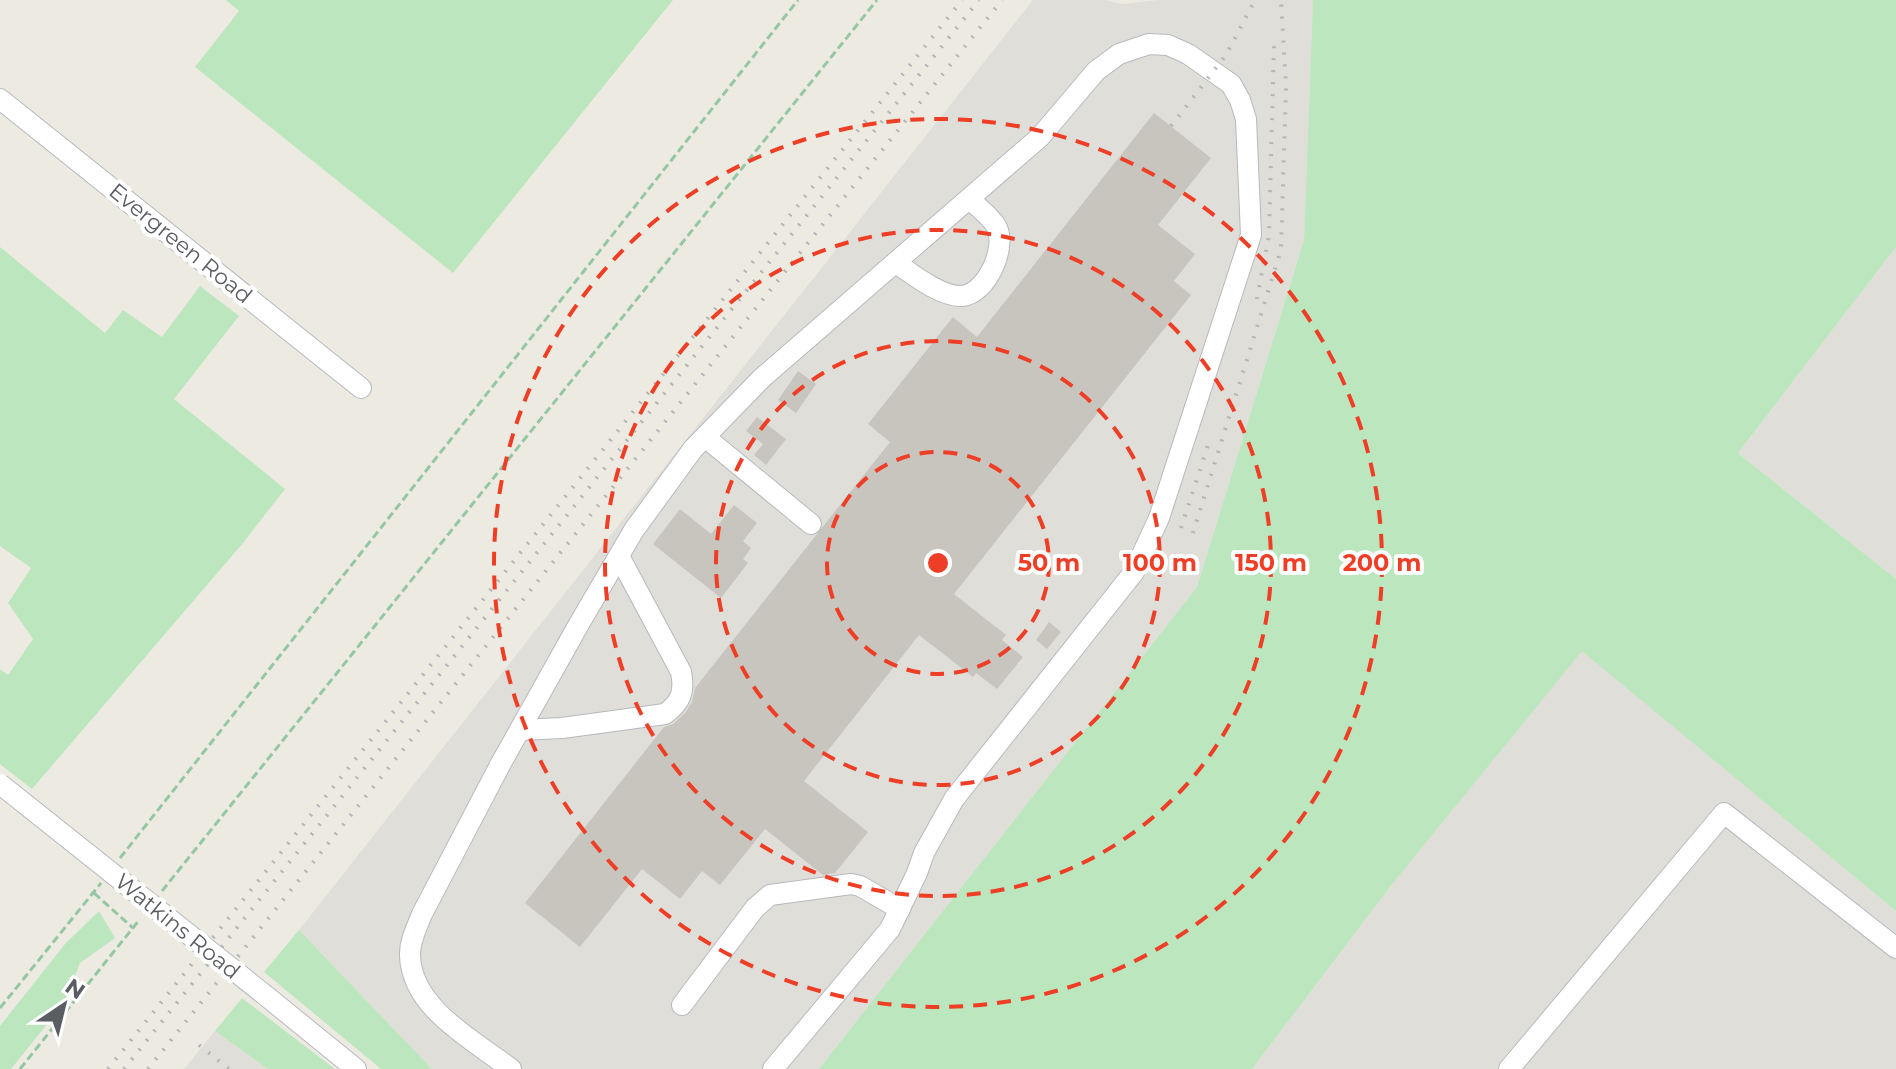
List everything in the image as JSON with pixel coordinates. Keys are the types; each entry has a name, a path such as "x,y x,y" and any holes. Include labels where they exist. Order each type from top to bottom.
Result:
{"street":[{"path":"511,1069 441,1017 422,993 410,957 412,940 422,914 520,730 634,530 705,437 762,378 1040,137 1096,71 1119,54 1149,44 1168,45 1188,54 1231,84 1240,100 1246,119 1251,235 1168,492 1144,555 1134,572 954,799 924,853 890,929 773,1069"},
{"name":"Evergreen Road","path":"0,99 361,388"},
{"path":"896,263 938,290 962,296 977,289 997,255 1001,240 996,225 969,199"},
{"path":"705,437 811,524"},
{"path":"520,730 562,728 665,714 677,705 685,688 681,672 619,556"},
{"name":"Watkins Road","path":"0,784 356,1069"},
{"path":"1509,1069 1724,813 1896,948"},
{"path":"682,1005 755,908 770,895 851,884 900,909"}],"path":[{"path":"113,867 798,0"},
{"path":"163,891 877,0"},
{"path":"0,1008 103,880"},
{"path":"93,892 133,928"},
{"path":"20,1069 143,915"}],"shaded area":[{"path":"1033,0 1106,0 1122,4 1158,0 1313,0 1304,240 1197,587 819,1069 432,1069 299,930"},
{"path":"1896,247 1896,579 1738,453"},
{"path":"1582,650 1896,911 1896,1069 1252,1069 1393,883"},
{"path":"215,1031 268,1069 184,1069"}],"green space":[{"path":"226,0 673,0 453,273 195,67 239,11"},
{"path":"1313,0 1896,0 1896,247 1738,453 1896,579 1896,911 1582,651 1393,883 1252,1069 819,1069 1197,587 1304,240"},
{"path":"0,247 105,333 123,310 162,337 200,286 239,316 174,399 285,489 243,543 32,789 0,764 0,669 8,675 33,639 8,603 31,568 0,546"},
{"path":"99,911 115,938 80,963 65,1002 11,1069 0,1069 0,1026 65,944"},
{"path":"299,930 432,1069 381,1069 264,972"},
{"path":"242,998 335,1069 268,1069 215,1031"}],"building":[{"path":"1154,113 1211,158 1158,225 1195,254 1174,281 1191,295 954,594 1006,635 1002,640 1023,657 997,689 976,673 973,677 919,635 804,781 868,832 835,873 823,875 765,829 720,885 702,871 680,899 642,869 580,947 525,903 664,727 673,724 685,713 692,702 695,688 890,442 868,424 953,317 977,337"},
{"path":"798,371 816,384 796,413 778,400"},
{"path":"757,417 786,439 766,465 754,455 763,444 746,431"},
{"path":"734,505 757,523 743,541 751,548 743,559 748,563 721,598 653,544 680,509 711,534"},
{"path":"1049,622 1061,632 1047,649 1036,640"}],"railway":[{"path":"108,1069 962,0"},
{"path":"124,1069 979,0"},
{"path":"148,1069 1002,0"},
{"path":"1171,126 1226,55 1255,0"},
{"path":"1193,533 1281,250 1286,86 1281,0"},
{"path":"1257,299 1269,235 1274,44"},
{"path":"1181,528 1210,439"},
{"path":"199,1045 229,1069"}]}
